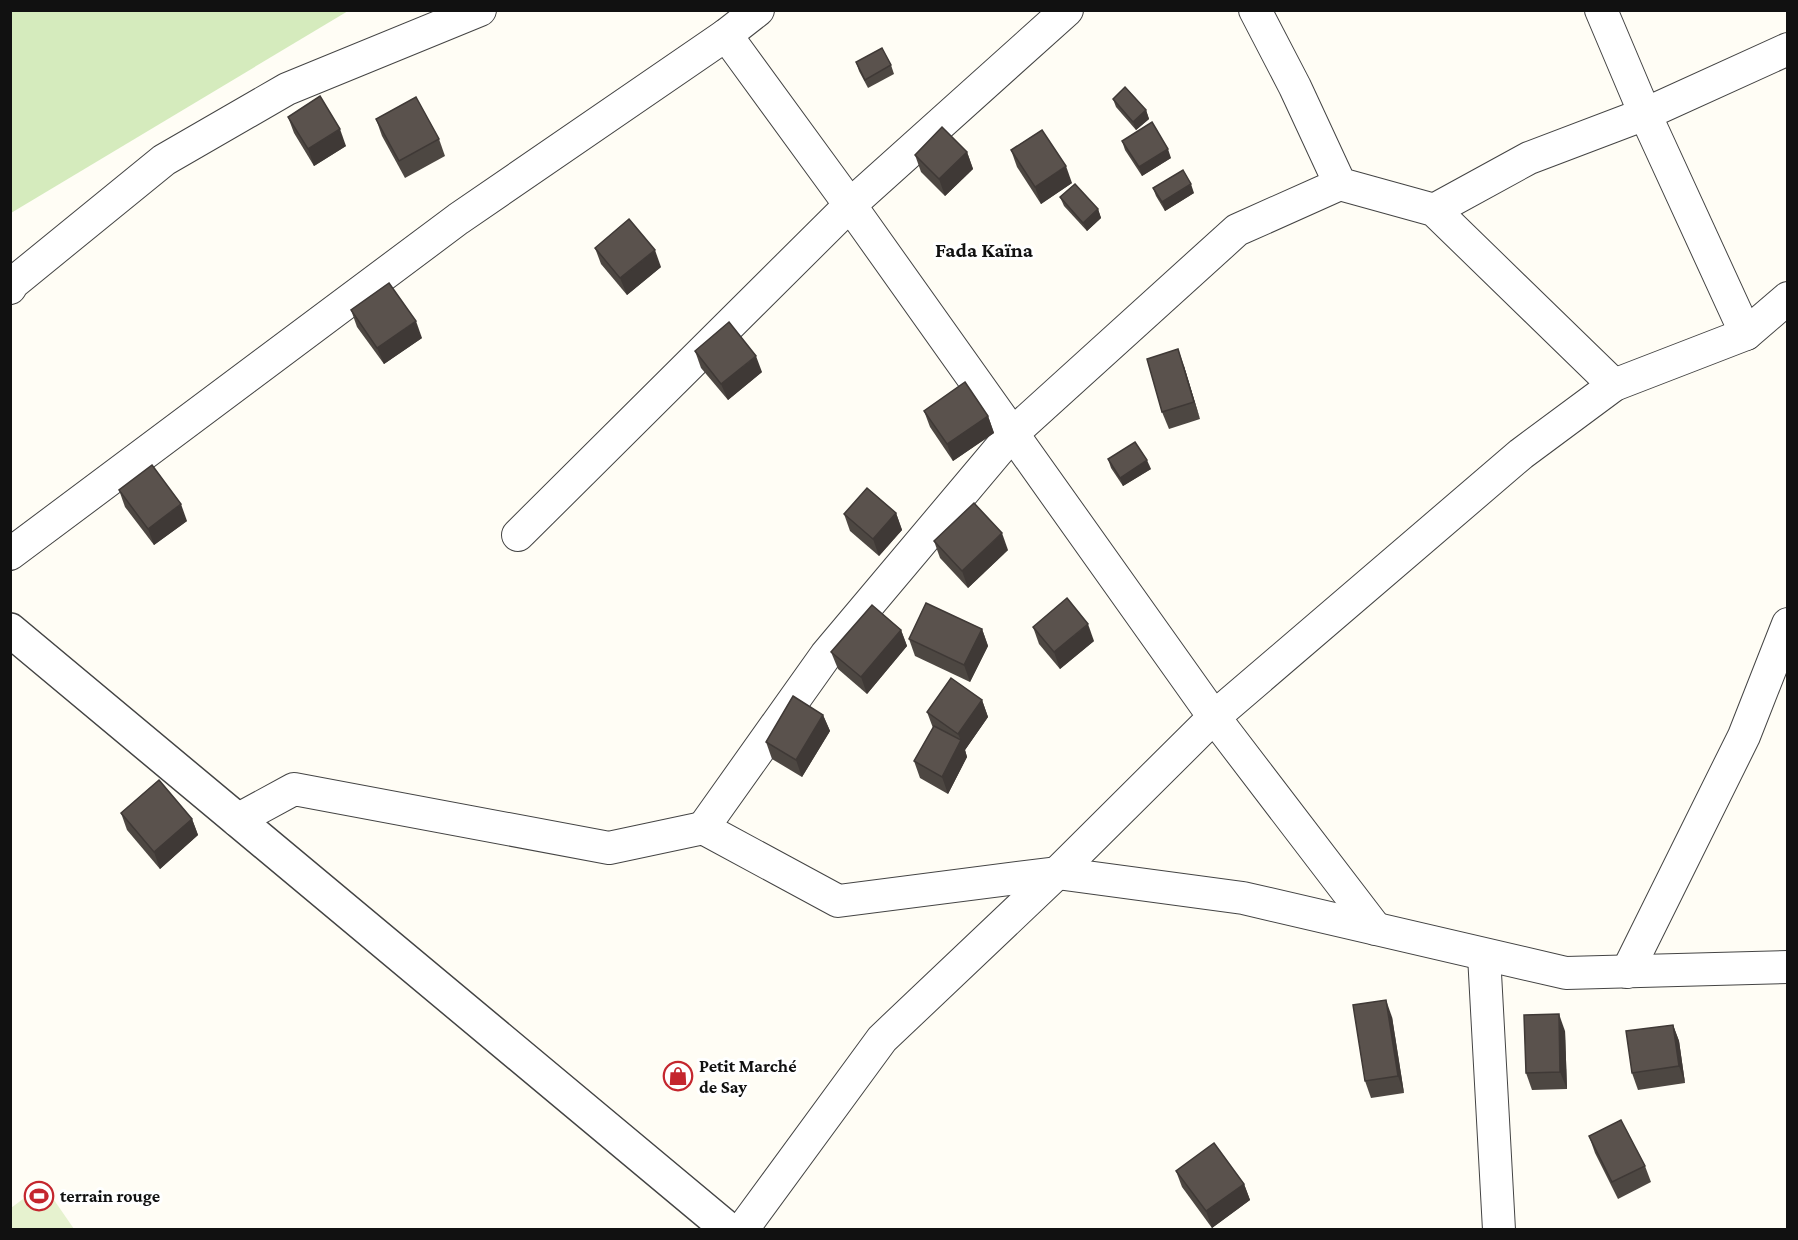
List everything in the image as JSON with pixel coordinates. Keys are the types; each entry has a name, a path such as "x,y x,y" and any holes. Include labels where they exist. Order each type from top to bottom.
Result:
{"street":[{"path":"10,288 13,283 164,160 287,89 480,10"},
{"path":"10,554 458,219 726,35 758,10"},
{"path":"518,535 850,205 1067,10"},
{"path":"1255,10 1295,87 1340,184"},
{"path":"1601,10 1645,114 1746,334"},
{"path":"726,35 850,205 1214,717 1376,929"},
{"path":"1434,210 1529,158 1645,114 1788,49"},
{"path":"703,828 826,655 1012,434 1237,230 1340,184 1434,210 1614,385"},
{"path":"742,1230 882,1039 1057,873 1214,717 1521,454 1614,385 1746,334 1788,298"},
{"path":"1627,972 1744,736 1788,624"},
{"path":"10,630 729,1230"},
{"path":"237,820 294,789 609,848 703,828 838,901 1057,873 1243,898 1566,974 1787,969"},
{"path":"1484,955 1499,1230"}],"green space":[{"path":"11,10 348,10 348,11 11,213"},
{"name":"terrain rouge","path":"43,1184 74,1229 11,1229 11,1208"}],"building":[{"path":"882,48 891,65 865,80 856,62"},
{"path":"1125,87 1146,110 1133,122 1113,99"},
{"path":"320,96 340,129 308,149 288,117"},
{"path":"416,97 439,139 399,161 376,119"},
{"path":"1152,122 1168,149 1139,167 1122,141"},
{"path":"942,127 967,152 939,179 915,155"},
{"path":"1042,130 1066,166 1035,187 1011,150"},
{"path":"1183,170 1191,184 1162,202 1153,188"},
{"path":"1075,184 1098,209 1083,223 1060,197"},
{"path":"629,219 655,250 620,278 595,248"},
{"path":"389,283 416,321 377,348 351,310"},
{"path":"729,322 756,356 721,384 695,351"},
{"path":"1178,349 1194,402 1162,412 1147,359"},
{"path":"965,382 988,416 947,444 924,411"},
{"path":"1135,442 1147,460 1120,478 1108,459"},
{"path":"152,465 181,504 148,529 119,490"},
{"path":"867,488 896,513 873,539 844,514"},
{"path":"974,503 1002,533 962,571 934,541"},
{"path":"1067,598 1088,624 1054,652 1033,627"},
{"path":"926,603 982,629 964,665 909,639"},
{"path":"872,605 901,630 861,677 831,652"},
{"path":"951,678 982,700 958,734 927,712"},
{"path":"793,696 823,715 796,760 766,742"},
{"path":"934,726 961,740 942,777 914,761"},
{"path":"159,780 192,819 154,852 121,813"},
{"path":"1386,1000 1398,1076 1365,1081 1353,1005"},
{"path":"1559,1014 1560,1072 1526,1073 1524,1015"},
{"path":"1673,1025 1679,1066 1632,1073 1626,1031"},
{"path":"1621,1120 1645,1166 1612,1182 1589,1136"},
{"path":"1214,1143 1244,1184 1206,1211 1176,1171"}],"place":[{"name":"Petit Marché de Say","path":"678,1076"},
{"name":"terrain rouge","path":"39,1196"}],"district":[{"name":"Fada Kaïna","path":"984,250"}]}
